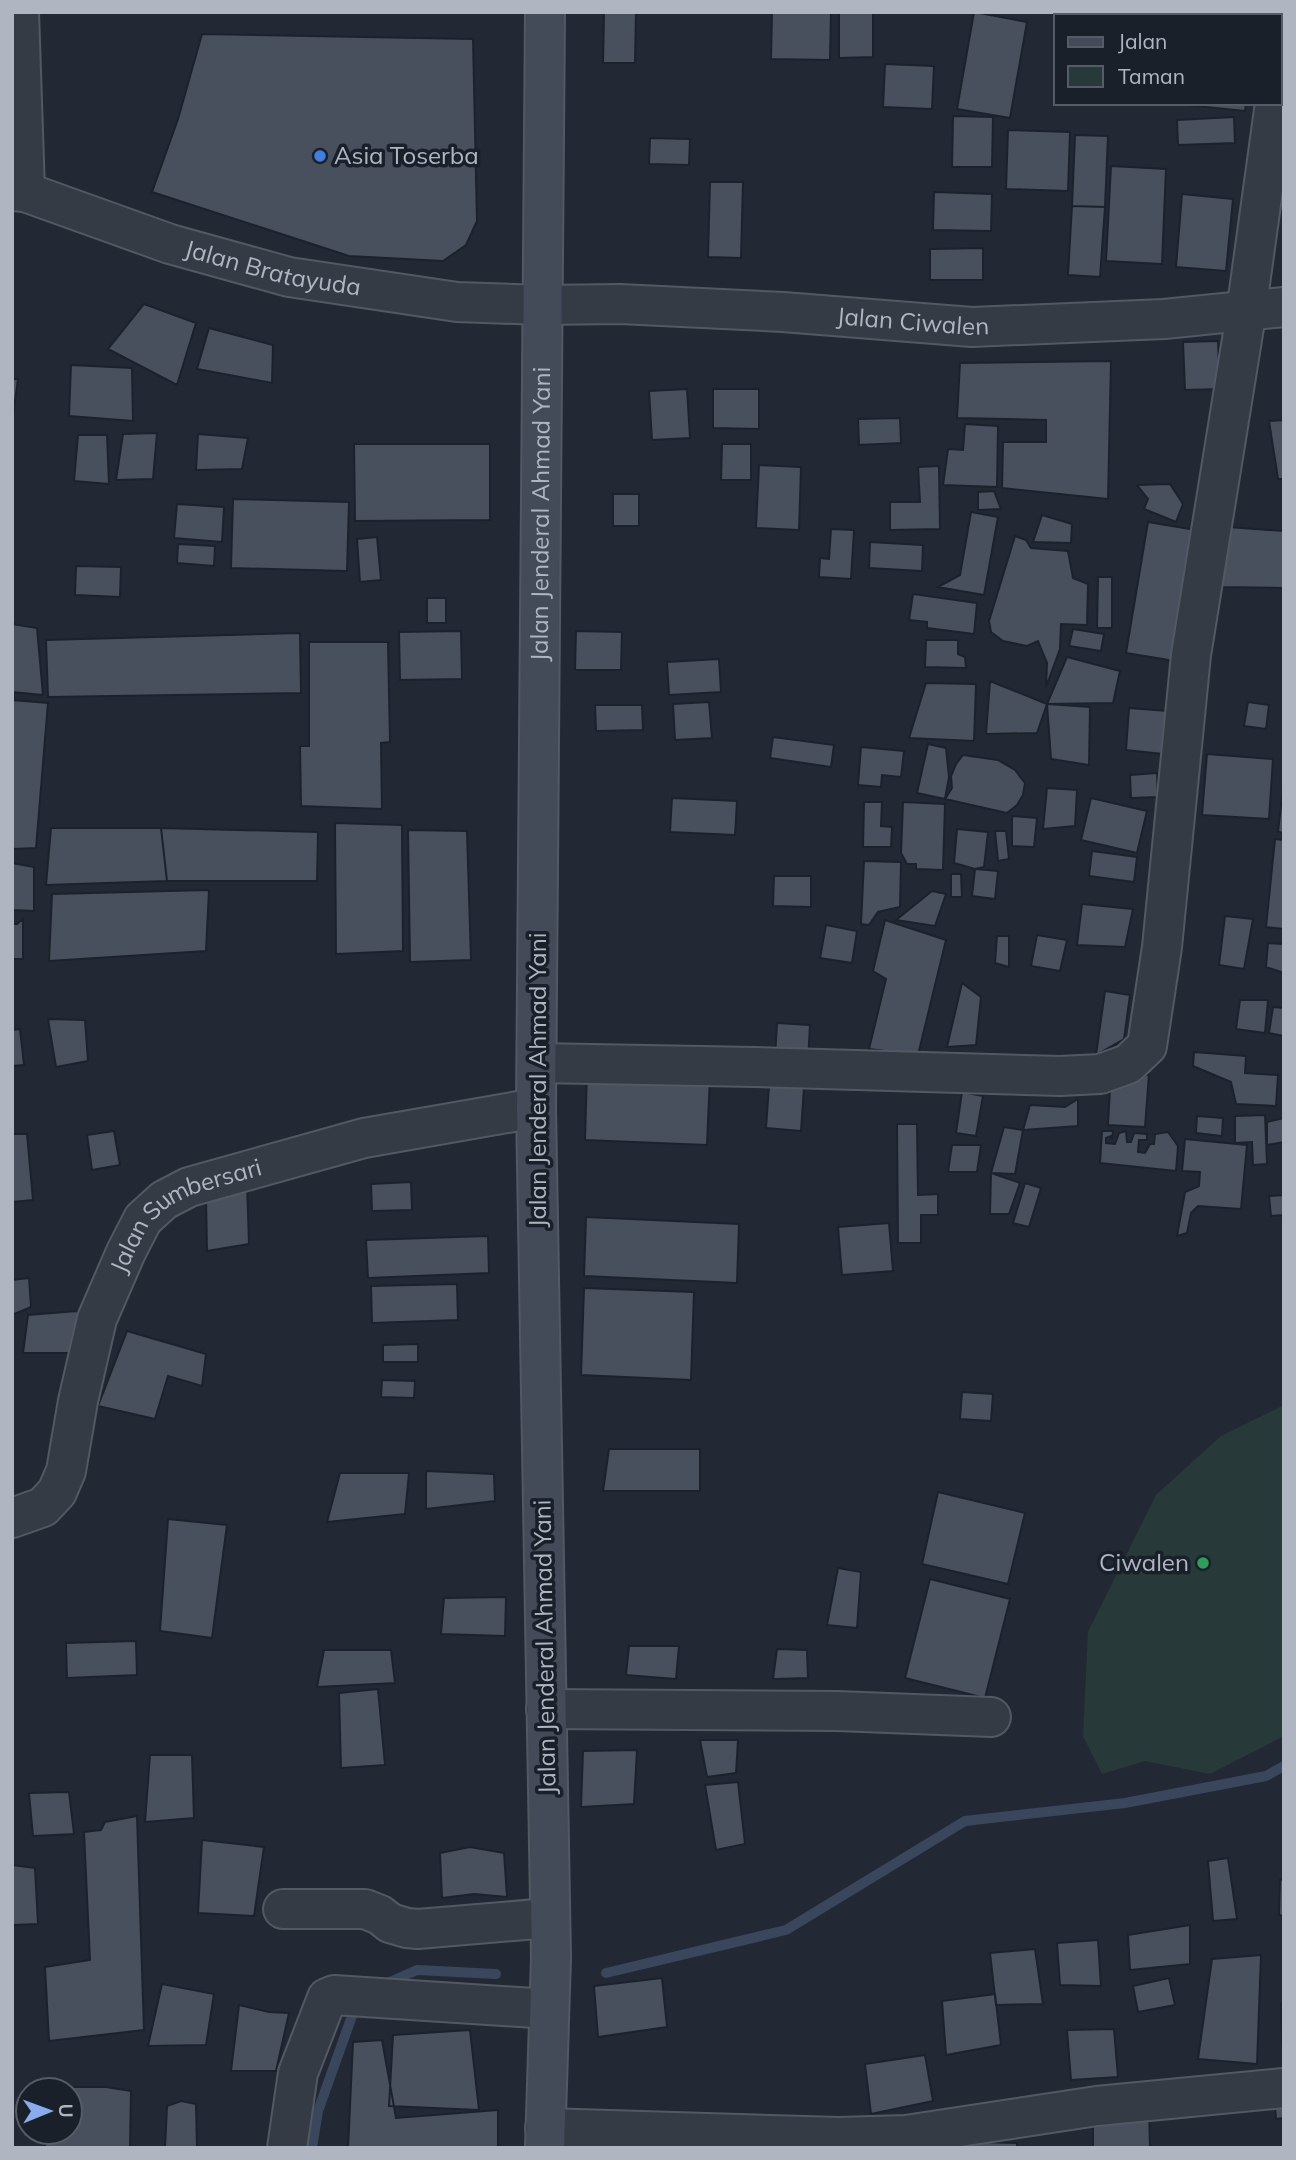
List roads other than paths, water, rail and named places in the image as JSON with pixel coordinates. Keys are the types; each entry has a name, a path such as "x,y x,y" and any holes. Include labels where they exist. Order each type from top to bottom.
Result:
{"main road":[{"name":"Jalan Jenderal Ahmad Yani","path":"545,12 536,1108 549,1920 545,2138"}],"street":[{"path":"19,12 19,191"},
{"path":"537,1063 1060,1076 1100,1074 1128,1064 1147,1046 1162,947 1191,655 1246,311 1275,105"},
{"name":"Jalan Bratayuda","path":"19,191 170,244 289,276 457,302 542,305"},
{"name":"Jalan Ciwalen","path":"542,305 620,304 769,311 972,327 1164,319 1284,307"},
{"name":"Jalan Sumbersari","path":"12,1518 43,1507 57,1492 66,1471 78,1401 97,1319 125,1252 143,1219 164,1200 189,1187 364,1138 536,1108"},
{"path":"546,1709 837,1711 991,1717"},
{"path":"283,1909 365,1909 390,1923 407,1928 549,1920"},
{"path":"287,2148 298,2073 327,1998 334,1995 549,2005"},
{"path":"545,2138 906,2135 1097,2106 1284,2088"}],"waterway":[{"path":"606,1973 786,1930 965,1821 1125,1803 1266,1776 1284,1766"},
{"path":"383,1985 417,1970 496,1974"},
{"path":"312,2148 318,2111 357,2002"}],"place":[{"name":"Asia Toserba","path":"320,156"},
{"name":"Ciwalen","path":"1203,1563"}]}
